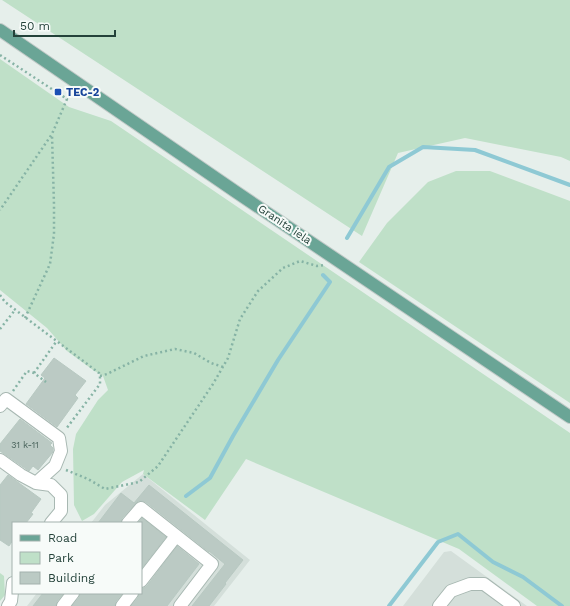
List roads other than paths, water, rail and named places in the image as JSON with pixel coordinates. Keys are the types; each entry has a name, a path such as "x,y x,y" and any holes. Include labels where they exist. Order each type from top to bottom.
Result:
{"main road":[{"name":"Granīta iela","path":"0,30 570,417"}],"street":[{"path":"2,403 59,438 61,451 55,466 36,483"},
{"path":"0,460 21,475 36,483 50,485 61,495 61,511 52,522"},
{"path":"129,522 140,508 212,564 180,606"},
{"path":"142,580 176,536"},
{"path":"440,606 451,591 470,584 484,584 514,606"},
{"path":"8,606 11,601 12,592"},
{"path":"63,606 72,594"},
{"path":"122,606 131,594"}],"waterway":[{"path":"347,238 389,167 423,147 475,150 570,185"},
{"path":"186,496 210,478 278,360 330,282 323,275"},
{"path":"389,606 438,542 458,534 493,562 523,577 562,606"}],"place":[{"name":"TEC-2","path":"58,92"}]}
